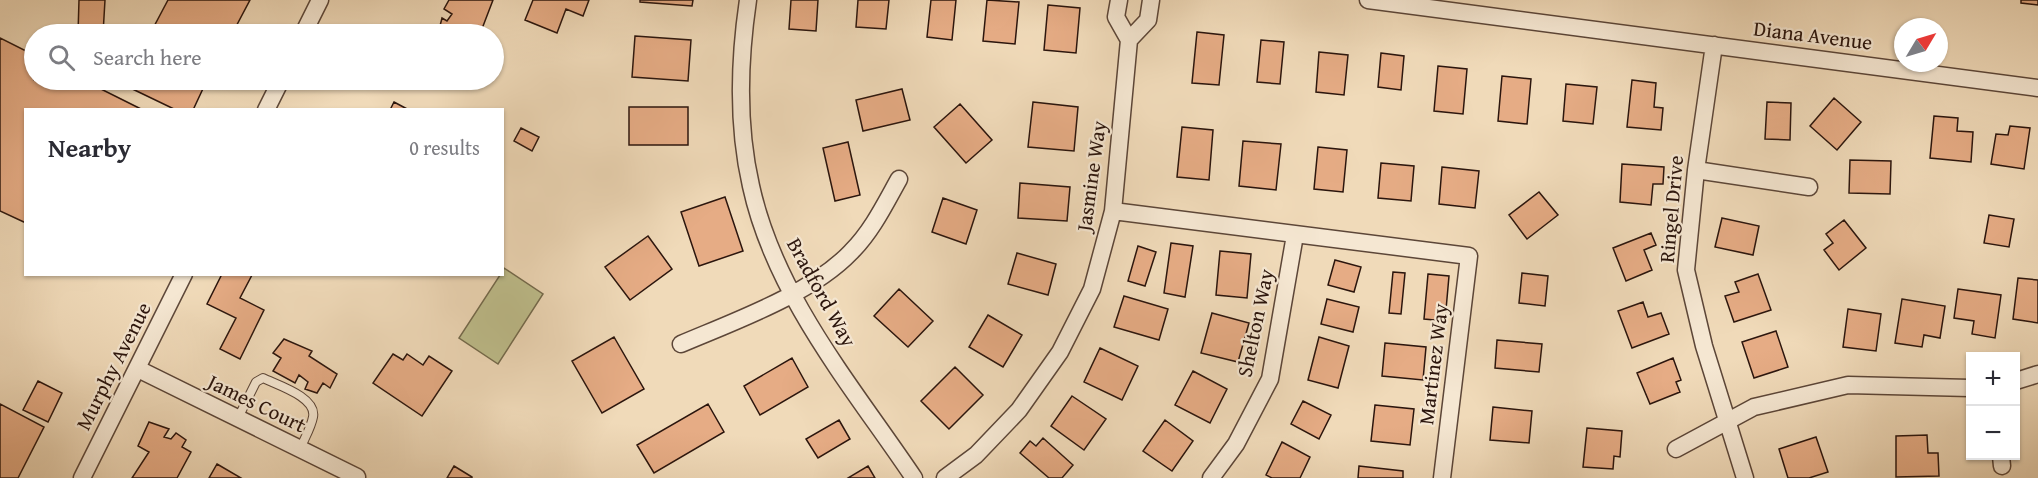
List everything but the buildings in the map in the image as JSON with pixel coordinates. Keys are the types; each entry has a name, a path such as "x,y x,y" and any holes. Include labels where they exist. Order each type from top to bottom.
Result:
{"street":[{"path":"308,24 320,0"},
{"name":"Bradford Way","path":"748,0 743,34 741,120 754,196 766,237 792,293 815,332 914,478"},
{"path":"1119,0 1116,17 1129,40 1148,20 1151,0"},
{"name":"Diana Avenue","path":"1368,0 2038,88"},
{"name":"Jasmine Way","path":"945,478 976,455 1019,410 1060,352 1092,289 1113,211 1129,40"},
{"name":"Ringel Drive","path":"1714,45 1696,170 1686,270 1704,346 1745,478"},
{"path":"267,108 276,90"},
{"path":"1696,170 1809,187"},
{"path":"681,344 792,293 827,274 852,252 871,229 899,179"},
{"path":"1113,211 1295,235"},
{"name":"Martinez Way","path":"1295,235 1469,256 1442,478"},
{"name":"Shelton Way","path":"1211,478 1236,444 1270,380 1295,235"},
{"name":"Murphy Avenue","path":"82,478 183,276"},
{"name":"James Court","path":"138,369 357,477"},
{"path":"2020,380 2038,374"},
{"path":"1676,449 1754,407 1848,385 1963,389"}],"lane":[{"path":"238,418 256,382 263,378 298,394 312,405 314,416 300,449"}],"green space":[{"path":"504,268 543,294 498,364 459,338 499,276 504,276"}]}
